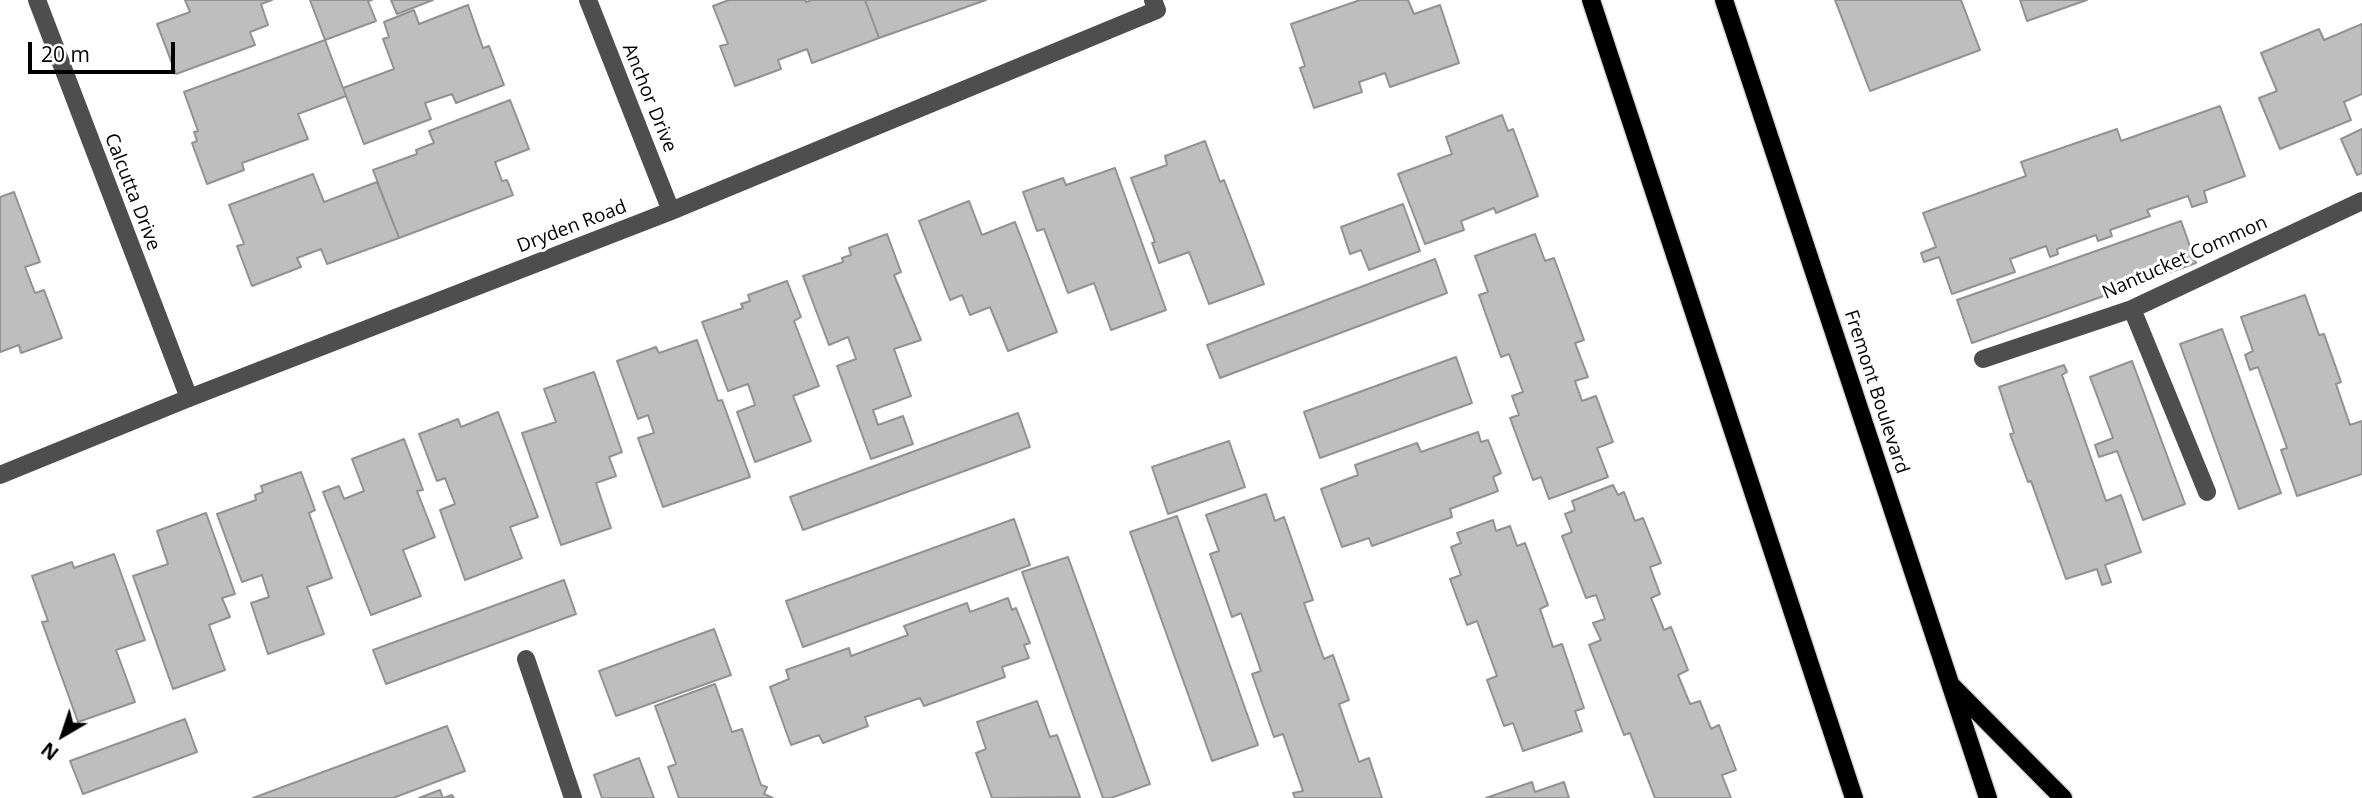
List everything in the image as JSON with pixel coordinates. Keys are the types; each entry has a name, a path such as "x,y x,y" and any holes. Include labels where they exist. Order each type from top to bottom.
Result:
{"main road":[{"path":"1591,0 1854,798"},
{"name":"Fremont Boulevard","path":"1724,0 1988,798"},
{"path":"1949,683 2063,798"}],"street":[{"name":"Calcutta Drive","path":"37,0 189,398"},
{"name":"Anchor Drive","path":"587,0 671,211"},
{"name":"Dryden Road","path":"0,475 189,398 671,211 1155,5"},
{"name":"Nantucket Common","path":"1983,359 2132,309 2362,201"},
{"path":"2132,309 2207,492"},
{"path":"526,659 573,798"}],"building":[{"path":"185,0 272,0 261,4 268,25 250,32 255,45 176,74 157,24 190,12"},
{"path":"310,0 372,0 368,1 376,21 325,40"},
{"path":"391,0 433,0 397,14"},
{"path":"729,0 865,0 879,38 812,63 807,49 778,60 781,69 735,86 720,46 728,44 713,6"},
{"path":"865,0 986,0 879,38"},
{"path":"1360,0 1408,0 1414,14 1440,5 1459,63 1390,87 1385,73 1359,82 1362,92 1314,108 1300,68 1305,66 1291,24"},
{"path":"1835,0 1961,0 1980,50 1870,91"},
{"path":"2020,0 2087,0 2027,21"},
{"path":"468,5 483,48 489,46 504,85 456,103 452,94 425,103 431,119 364,144 343,88 394,69 383,39 389,37 384,22 414,10 419,24"},
{"path":"2362,24 2362,94 2344,102 2351,120 2280,149 2259,98 2277,91 2261,53 2319,29 2324,40"},
{"path":"325,40 346,96 298,114 308,139 242,163 244,170 207,184 192,143 197,141 194,132 198,131 184,92"},
{"path":"510,100 529,149 495,162 502,181 507,180 513,195 399,238 373,170 417,154 416,150 434,143 429,131"},
{"path":"2220,106 2245,176 2204,191 2207,202 2192,207 2188,196 2147,210 2150,216 2110,230 2112,236 2098,241 2096,235 2057,249 2058,254 2050,257 2046,246 2010,259 2015,272 1952,294 1939,257 1924,262 1921,253 1936,247 1923,213 2026,176 2021,162 2117,129 2121,141"},
{"path":"1502,115 1508,131 1513,129 1538,196 1496,213 1494,208 1461,221 1464,230 1425,244 1398,174 1452,154 1446,137"},
{"path":"2362,129 2362,173 2357,175 2341,139"},
{"path":"1205,141 1220,182 1224,180 1264,284 1209,304 1189,252 1159,263 1152,243 1155,242 1131,178 1167,165 1165,156"},
{"path":"1115,168 1166,310 1111,330 1094,283 1068,293 1044,229 1037,231 1023,192 1063,178 1066,185"},
{"path":"313,174 324,202 377,182 399,238 327,264 321,249 297,258 301,267 252,286 237,246 244,244 229,205"},
{"path":"14,192 40,262 25,267 35,293 44,290 62,338 21,353 19,345 0,352 0,197"},
{"path":"969,201 982,235 1015,222 1057,332 1008,351 990,307 970,315 962,295 950,300 919,221"},
{"path":"1403,204 1420,251 1369,270 1361,250 1350,254 1341,227"},
{"path":"2181,221 2196,263 1972,343 1957,300"},
{"path":"887,234 901,272 894,275 921,340 894,349 911,396 873,410 878,425 903,416 913,444 871,459 837,366 856,359 848,337 829,345 803,276 843,262 842,258 851,255 849,248"},
{"path":"1535,234 1545,261 1554,258 1584,340 1575,343 1588,377 1575,381 1582,401 1596,396 1613,442 1597,448 1608,477 1549,499 1541,477 1533,480 1510,418 1519,415 1512,396 1523,392 1509,354 1501,357 1479,295 1488,292 1475,256"},
{"path":"1435,259 1447,293 1220,378 1207,345"},
{"path":"787,281 801,317 794,321 819,386 793,396 811,441 755,462 737,412 755,405 748,384 728,391 702,322 743,308 741,304 750,301 748,295"},
{"path":"2305,295 2319,335 2324,334 2341,382 2336,384 2350,425 2362,421 2362,474 2297,496 2281,450 2287,448 2258,367 2250,370 2245,355 2253,351 2241,317"},
{"path":"2222,329 2281,493 2239,509 2180,344"},
{"path":"697,340 718,401 722,400 750,477 663,507 638,438 654,433 648,415 638,419 617,361 656,347 659,353"},
{"path":"1456,357 1472,403 1320,458 1304,412"},
{"path":"2132,361 2185,504 2143,520 2117,451 2099,457 2095,445 2113,438 2090,377"},
{"path":"2064,365 2067,372 2062,375 2106,501 2121,495 2141,552 2105,565 2111,582 2102,585 2097,569 2066,579 2031,481 2028,482 2010,434 2014,433 1999,387"},
{"path":"594,372 622,452 609,457 616,476 596,483 611,528 561,545 522,433 556,422 544,389"},
{"path":"498,412 538,517 510,527 522,558 465,580 440,510 455,504 445,478 437,481 419,434 458,419 461,427"},
{"path":"1018,413 1030,447 803,530 790,497"},
{"path":"1478,432 1481,442 1488,440 1501,473 1493,477 1498,491 1450,509 1452,517 1372,546 1369,538 1342,547 1321,489 1358,475 1355,465 1417,443 1421,452"},
{"path":"404,439 423,490 417,491 435,537 403,550 421,596 371,615 323,492 339,486 344,499 364,491 352,459"},
{"path":"1229,441 1245,487 1168,514 1152,467"},
{"path":"301,472 315,510 309,513 332,578 307,587 324,634 268,654 251,603 269,597 262,575 242,582 217,514 256,500 255,495 263,492 261,486"},
{"path":"1613,485 1618,495 1624,492 1635,521 1643,518 1661,563 1650,567 1660,594 1651,598 1664,630 1671,627 1688,670 1678,675 1690,704 1700,701 1711,729 1719,725 1736,770 1722,775 1731,798 1655,798 1630,733 1624,735 1589,645 1601,640 1593,623 1605,619 1596,595 1586,598 1562,536 1572,532 1565,514 1575,510 1572,501"},
{"path":"1266,494 1275,521 1284,517 1313,600 1304,603 1324,659 1333,655 1349,700 1339,704 1359,762 1369,758 1382,798 1295,798 1293,793 1303,791 1283,734 1274,737 1252,674 1261,671 1241,613 1232,617 1210,554 1219,551 1206,515"},
{"path":"206,513 235,594 222,598 230,617 209,625 225,670 173,689 133,576 168,564 157,531"},
{"path":"1177,516 1258,745 1212,761 1130,532"},
{"path":"1014,519 1030,565 803,647 786,601"},
{"path":"1493,520 1496,531 1510,526 1517,546 1525,543 1548,605 1540,609 1553,647 1562,644 1584,708 1575,711 1582,731 1523,751 1513,723 1504,726 1487,680 1497,676 1477,621 1467,625 1450,579 1461,575 1451,547 1461,543 1457,533"},
{"path":"114,554 145,640 116,650 135,702 78,722 42,622 48,621 32,576 72,562 74,568"},
{"path":"1068,557 1150,784 1111,798 1103,798 1022,572"},
{"path":"564,580 576,614 386,684 373,650"},
{"path":"1008,598 1012,610 1016,608 1030,643 1024,645 1029,658 1002,667 1005,677 924,706 920,698 865,717 868,726 823,743 819,735 791,745 770,687 789,679 786,670 849,648 851,656 908,635 904,626 967,603 970,612"},
{"path":"714,629 731,675 616,716 599,671"},
{"path":"715,684 732,732 742,729 761,785 767,787 764,794 773,798 679,798 668,767 676,764 655,706"},
{"path":"1037,701 1050,737 1057,735 1080,797 992,798 976,753 986,749 977,722"},
{"path":"185,719 197,752 83,794 70,761"},
{"path":"447,726 465,771 393,798 253,798"},
{"path":"639,758 654,798 602,798 594,775"},
{"path":"1532,782 1535,792 1564,782 1569,798 1486,798"},
{"path":"440,790 443,798 419,798"}]}
